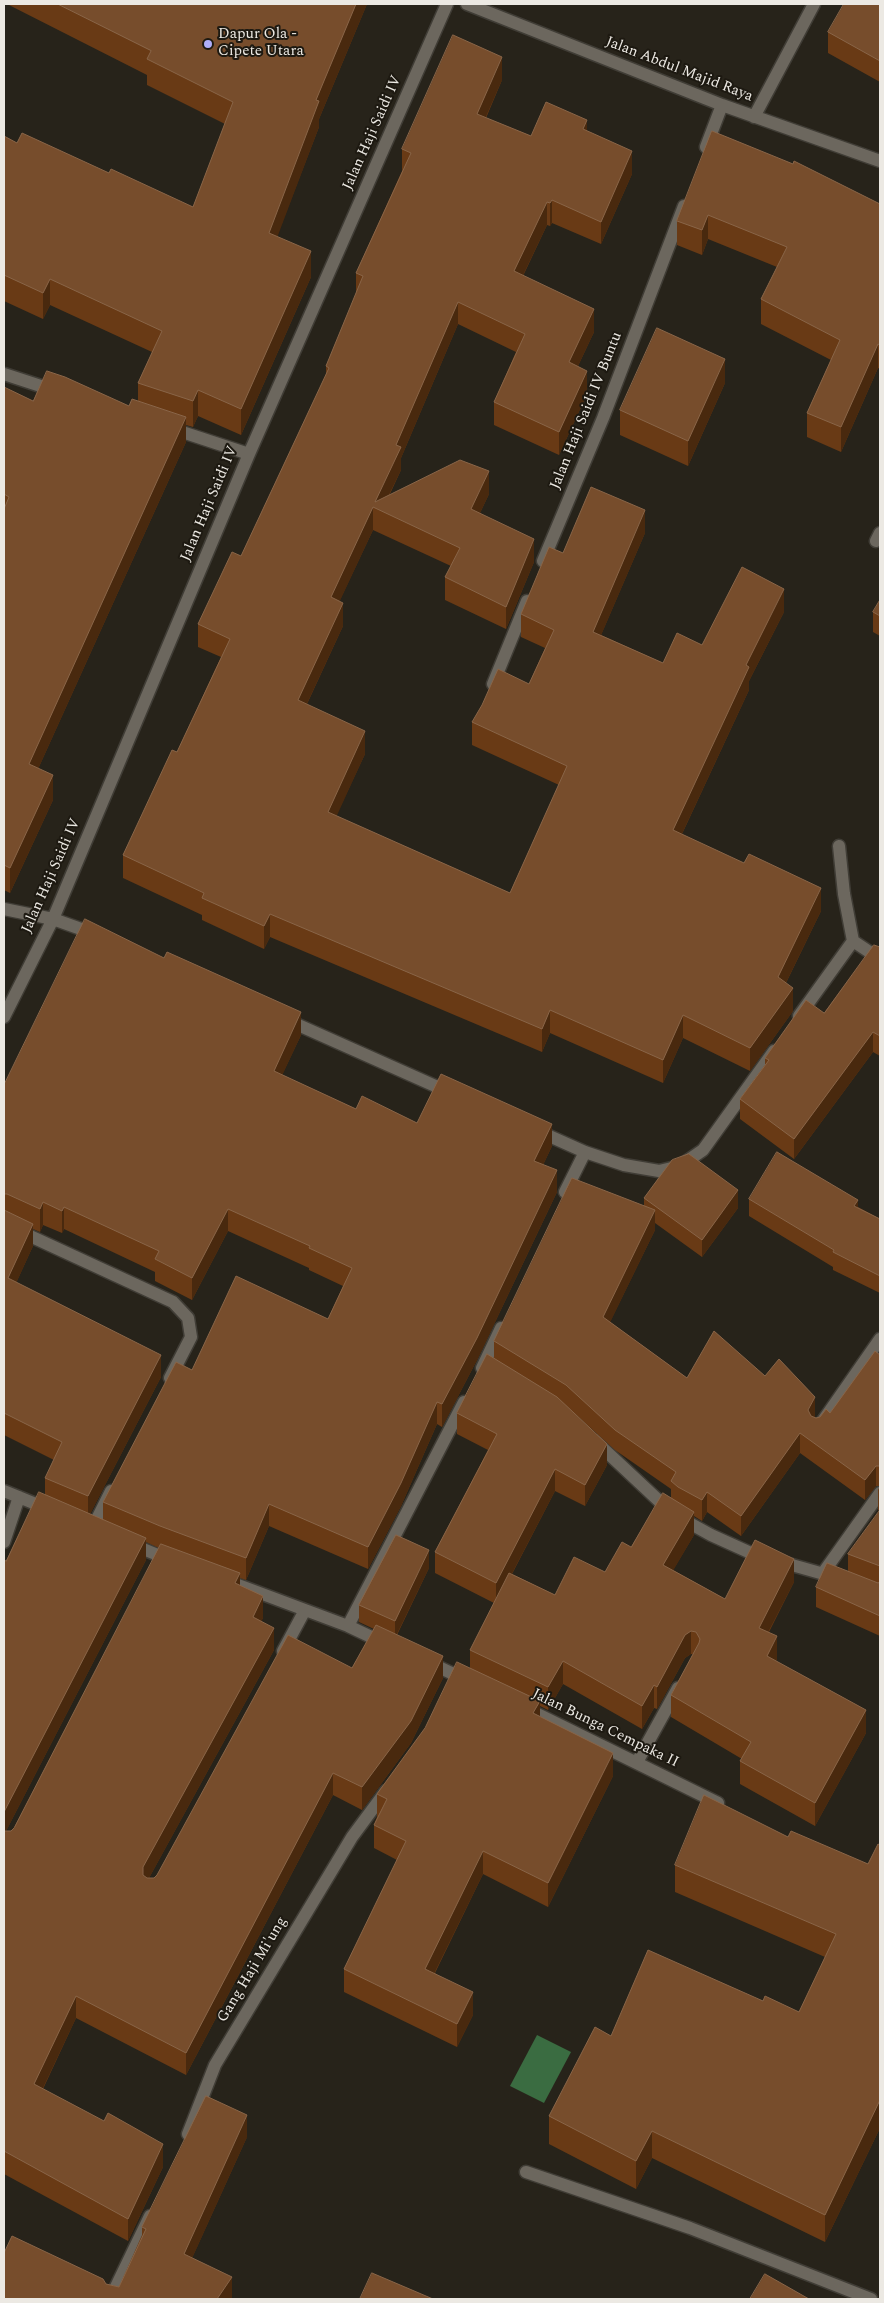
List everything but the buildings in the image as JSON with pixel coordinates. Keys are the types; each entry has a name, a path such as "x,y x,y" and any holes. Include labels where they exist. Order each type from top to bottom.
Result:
{"street":[{"name":"Jalan Haji Saidi IV","path":"4,1017 53,919 249,454 447,4"},
{"name":"Jalan Abdul Majid Raya","path":"468,4 722,105 880,161"},
{"path":"754,117 814,4"},
{"path":"701,160 722,105"},
{"name":"Jalan Haji Saidi IV Buntu","path":"539,572 603,418 687,197"},
{"path":"4,374 68,395"},
{"path":"160,425 249,454"},
{"path":"487,698 532,590"},
{"path":"839,846 844,894 853,941 880,959"},
{"path":"4,909 72,924 108,940"},
{"path":"522,1124 585,1152 624,1165 659,1171 680,1166 703,1150 853,941"},
{"path":"279,1016 459,1096"},
{"path":"560,1203 585,1152"},
{"path":"4,1224 173,1302 188,1318 191,1337 164,1389"},
{"path":"348,1626 473,1386 488,1366 505,1319"},
{"path":"816,1430 880,1339"},
{"path":"583,1431 673,1514 711,1535 753,1554 823,1573 848,1582"},
{"path":"92,1527 115,1484"},
{"path":"4,1491 56,1512"},
{"path":"823,1573 880,1493"},
{"path":"4,1542 19,1497"},
{"path":"117,1538 155,1559 185,1566"},
{"path":"222,1579 348,1626 392,1646"},
{"path":"277,1661 306,1610"},
{"path":"419,1658 452,1678 481,1687"},
{"path":"637,1762 683,1678"},
{"name":"Jalan Bunga Cempaka II","path":"516,1704 725,1807"},
{"name":"Gang Haji Mi'ung","path":"184,2143 215,2065 352,1837 391,1784"},
{"path":"526,2172 690,2228 871,2299"},
{"path":"110,2299 155,2204"}],"shaded area":[{"path":"537,2035 571,2052 544,2103 510,2086"}],"place":[{"name":"Dapur Ola - Cipete Utara","path":"208,44"}]}
